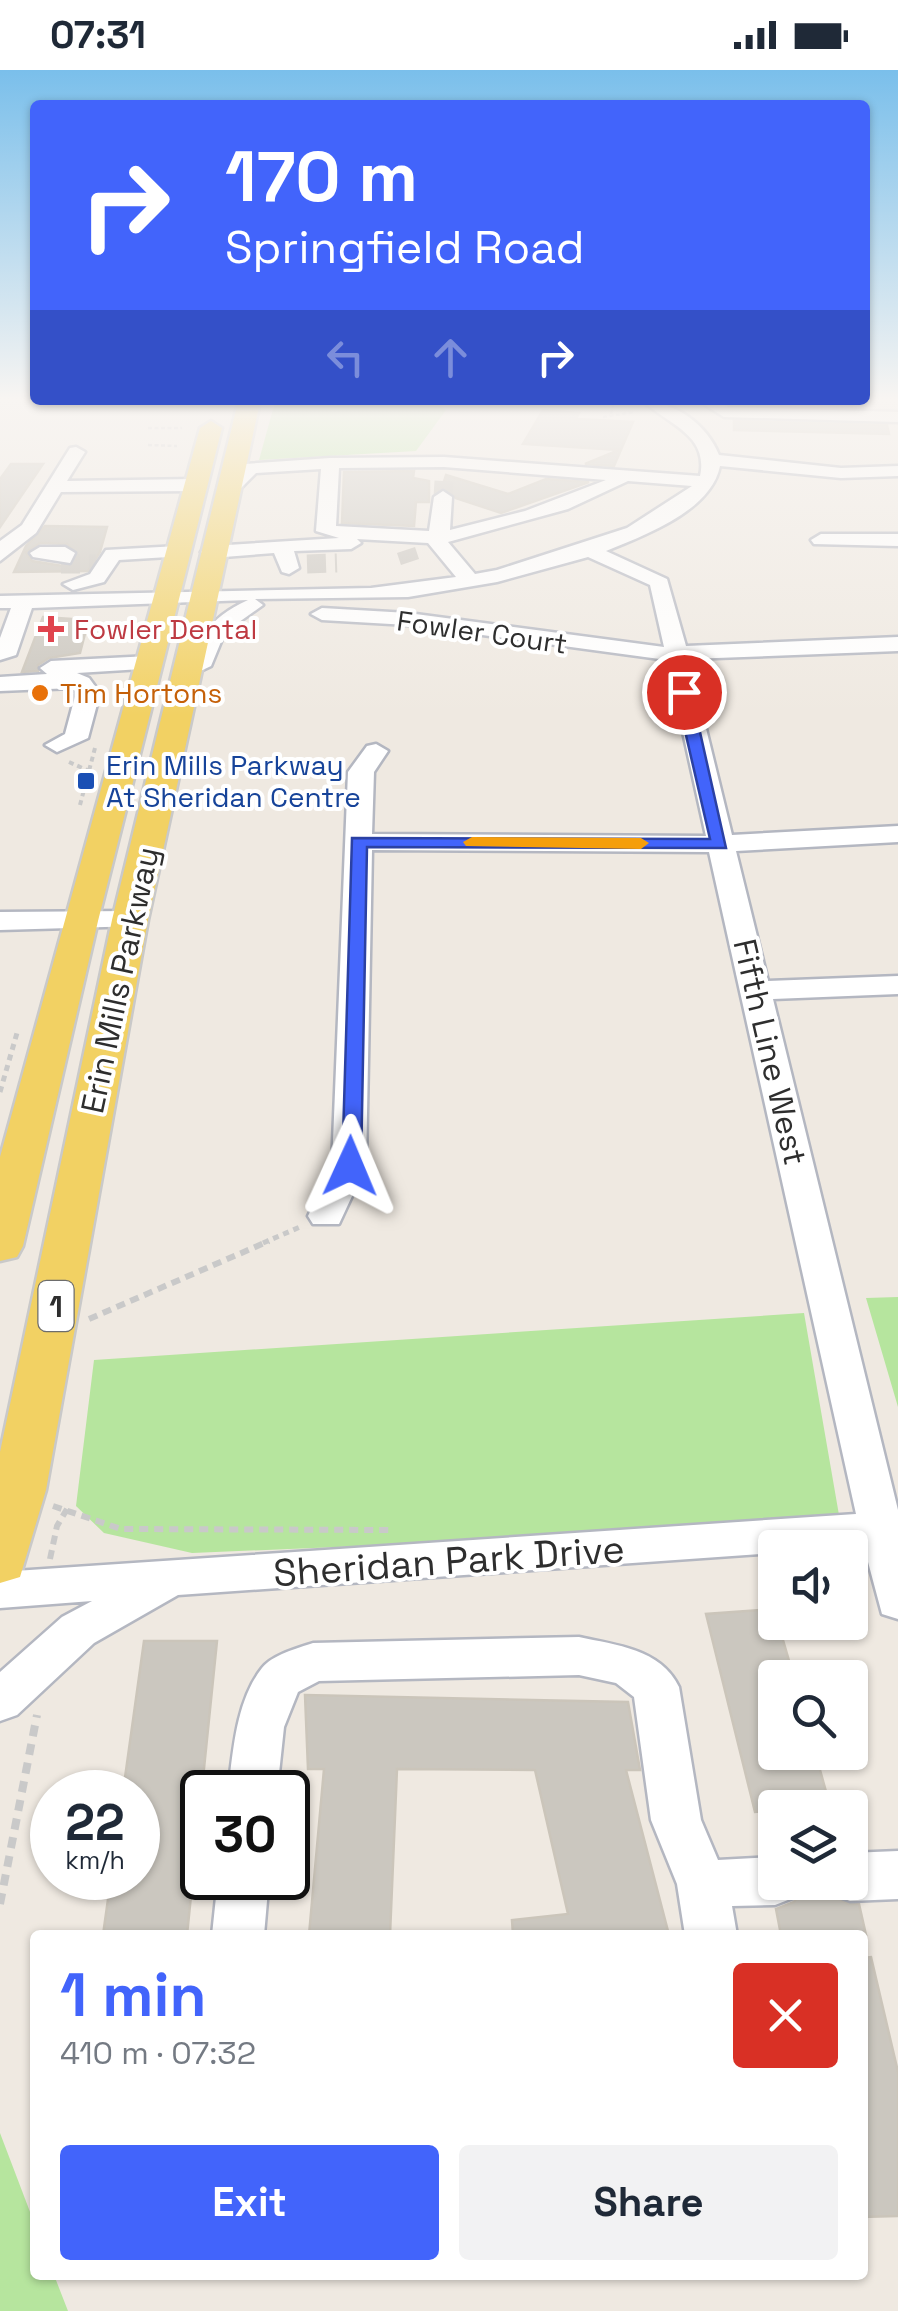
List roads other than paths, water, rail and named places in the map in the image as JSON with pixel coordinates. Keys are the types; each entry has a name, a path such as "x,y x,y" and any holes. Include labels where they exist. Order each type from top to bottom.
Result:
{"main road":[{"name":"Erin Mills Parkway","path":"0,1246 10,1164 79,928 190,507"},
{"name":"Erin Mills Parkway","path":"0,1561 50,1336 129,926 223,507"}],"street":[{"path":"0,555 8,542 29,529 43,507"},
{"path":"327,507 326,531 434,537 455,536 551,507"},
{"path":"434,537 442,526 443,507"},
{"path":"200,600 216,606 339,602 470,581 587,550 670,514 678,507"},
{"path":"434,537 470,581"},
{"path":"820,540 898,540"},
{"path":"212,552 294,565 406,559 396,542 370,542 294,565"},
{"path":"345,565 370,554 370,542"},
{"path":"587,550 636,568"},
{"path":"0,583 178,552"},
{"path":"40,553 165,600 200,600 217,595 373,594"},
{"path":"537,564 636,568"},
{"path":"345,565 369,579 373,594"},
{"path":"0,602 24,602 82,568"},
{"name":"Fifth Line West","path":"636,568 660,583 720,844 889,1529 898,1601"},
{"path":"24,602 2,662 150,663"},
{"path":"188,670 203,661 215,629 252,605"},
{"name":"Fowler Court","path":"290,617 302,613 408,620 647,654 898,644"},
{"path":"0,684 72,679 81,683 88,693 76,738 56,750"},
{"path":"326,1216 350,1166 361,772 376,750"},
{"path":"358,842 720,844 898,834"},
{"path":"0,921 79,928"},
{"path":"0,936 129,926"},
{"path":"756,990 898,985"},
{"name":"Sheridan Park Drive","path":"0,1590 170,1582 889,1529"},
{"path":"19,1706 36,1664 78,1630 170,1582"},
{"path":"255,1770 260,1727 280,1678 313,1662 579,1656 629,1667 656,1687 676,1820 703,1884 710,1930"},
{"path":"868,1876 898,1875"},
{"path":"703,1884 758,1882"},
{"path":"239,1930 242,1900"}],"tunnel":[{"path":"406,550 410,562"},
{"path":"307,564 337,563"},
{"path":"61,564 96,564"}],"place":[{"name":"Fowler Dental","path":"51,629"},
{"name":"Tim Hortons","path":"40,693"},
{"name":"Erin Mills Parkway At Sheridan Centre","path":"86,781"}]}
